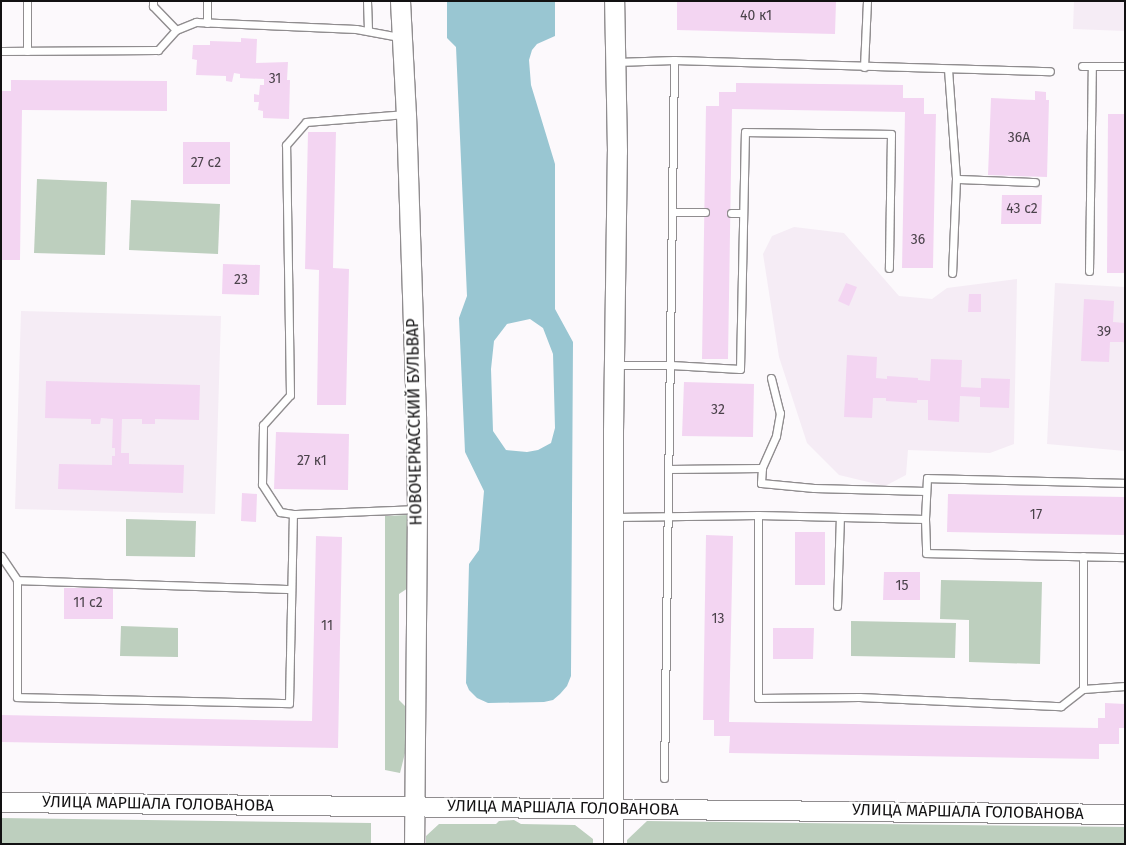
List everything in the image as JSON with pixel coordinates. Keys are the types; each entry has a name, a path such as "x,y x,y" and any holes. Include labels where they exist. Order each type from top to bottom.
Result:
{"street":[{"name":"НОВОЧЕРКАССКИЙ БУЛЬВАР","path":"400,1 406,114 418,509 414,844"},
{"path":"613,844 613,517 617,151 614,1"},
{"name":"УЛИЦА МАРШАЛА ГОЛОВАНОВА","path":"1,802 1125,814"}],"lane":[{"path":"27,1 27,51"},
{"path":"153,1 153,6 176,30"},
{"path":"207,1 207,23"},
{"path":"367,1 368,30"},
{"path":"864,67 867,1"},
{"path":"1,51 158,50 176,30 196,22 368,30 402,38"},
{"path":"616,62 674,60 1050,71"},
{"path":"664,778 666,517 671,365 674,60"},
{"path":"1082,66 1125,66"},
{"path":"1089,271 1092,66"},
{"path":"948,69 956,179 952,273"},
{"path":"406,114 306,122 286,145 290,395 263,425 262,484 280,512 293,514 418,509"},
{"path":"614,365 671,365 740,369 746,132 891,134 889,268"},
{"path":"956,179 1035,182"},
{"path":"672,212 705,212"},
{"path":"730,213 744,213"},
{"path":"772,378 780,413 776,436 762,468 761,483 814,488 926,491"},
{"path":"668,469 762,468"},
{"path":"1125,483 927,478 925,519 926,553 1125,557"},
{"path":"1,556 17,580 17,697 288,703 293,514"},
{"path":"613,517 758,515 925,519"},
{"path":"758,515 758,698 859,697 1060,706 1083,689 1125,686"},
{"path":"837,606 840,517"},
{"path":"1083,556 1083,689"},
{"path":"17,580 291,589"}],"shaded area":[{"path":"1074,1 1125,1 1125,31 1073,29"},
{"path":"794,227 844,233 899,296 932,299 947,288 1017,279 1014,444 990,453 908,450 906,475 885,486 839,475 807,443 779,357 763,254 772,236"},
{"path":"1055,283 1125,287 1125,451 1047,444"},
{"path":"21,311 221,316 215,514 15,509"}],"green space":[{"path":"37,179 107,182 105,255 34,253"},
{"path":"131,200 220,204 218,254 129,250"},
{"path":"407,515 408,588 399,594 399,700 405,706 405,753 400,773 385,770 385,516"},
{"path":"126,519 196,521 195,557 126,556"},
{"path":"941,580 1042,582 1040,664 969,662 969,620 940,619"},
{"path":"851,621 956,623 955,658 851,656"},
{"path":"121,626 178,628 178,657 120,656"},
{"path":"1,818 371,823 371,844 1,844"},
{"path":"514,820 521,824 575,825 593,839 593,844 426,844 426,836 439,824 496,824 499,821"},
{"path":"647,821 1125,827 1125,844 627,844 627,840"}],"water":[{"path":"447,1 555,1 555,36 537,44 532,50 529,60 531,85 555,164 555,309 573,342 571,676 567,686 560,694 553,700 544,702 488,703 477,698 469,690 466,683 469,564 479,550 484,491 465,452 459,318 467,296 456,47 447,38","holes":["530,319 543,328 553,354 555,428 551,443 538,450 527,452 506,450 493,431 491,369 494,341 507,324"]}],"building":[{"path":"677,1 836,1 835,34 677,30"},
{"path":"241,38 257,39 256,63 288,62 287,80 290,80 289,119 263,118 263,111 258,110 259,102 254,102 254,94 259,95 260,85 264,85 264,79 240,78 240,74 234,73 232,82 226,81 226,76 196,75 197,60 192,59 193,45 210,45 210,41 241,42"},
{"path":"11,80 167,81 167,111 22,110 20,260 1,260 1,91 11,91"},
{"path":"736,83 903,85 903,98 924,98 924,114 936,114 933,268 902,268 905,112 732,109 728,359 702,359 706,106 719,106 719,92 736,92"},
{"path":"1035,91 1046,92 1046,100 1049,100 1047,177 988,175 991,98 1035,100"},
{"path":"1108,114 1125,114 1125,273 1107,273"},
{"path":"308,132 336,132 333,268 349,269 346,405 317,405 319,270 305,269"},
{"path":"183,142 230,142 230,184 183,184"},
{"path":"1002,195 1042,195 1041,224 1001,224"},
{"path":"223,264 260,265 259,295 222,294"},
{"path":"846,283 857,287 849,306 838,301"},
{"path":"969,294 981,294 981,312 968,312"},
{"path":"1084,299 1114,301 1113,322 1125,323 1125,345 1123,342 1110,342 1109,362 1081,361"},
{"path":"847,355 877,357 876,378 887,379 887,376 918,378 918,380 930,381 931,359 962,360 961,387 981,388 981,378 1010,379 1009,408 980,407 980,397 960,396 959,422 928,420 928,400 917,400 917,403 886,401 886,398 873,398 872,418 844,417"},
{"path":"46,381 200,385 199,420 155,419 155,424 142,424 142,419 122,419 121,453 129,453 129,464 184,465 183,493 58,489 59,464 112,465 112,456 115,456 115,448 112,448 113,419 101,418 100,424 91,424 91,419 45,418"},
{"path":"684,382 754,384 753,437 682,436"},
{"path":"276,432 349,434 348,490 274,489"},
{"path":"242,493 257,494 256,522 241,521"},
{"path":"948,494 1125,497 1125,535 947,532"},
{"path":"795,532 825,532 825,585 795,585"},
{"path":"706,535 733,536 729,722 1098,728 1098,718 1105,718 1105,703 1125,704 1125,728 1119,728 1119,744 1099,744 1099,759 729,753 730,736 714,736 714,720 703,720"},
{"path":"316,536 342,537 338,748 1,742 1,715 312,721"},
{"path":"884,572 920,572 920,600 883,600"},
{"path":"64,588 113,588 113,619 64,619"},
{"path":"773,628 814,628 813,659 773,659"}]}
